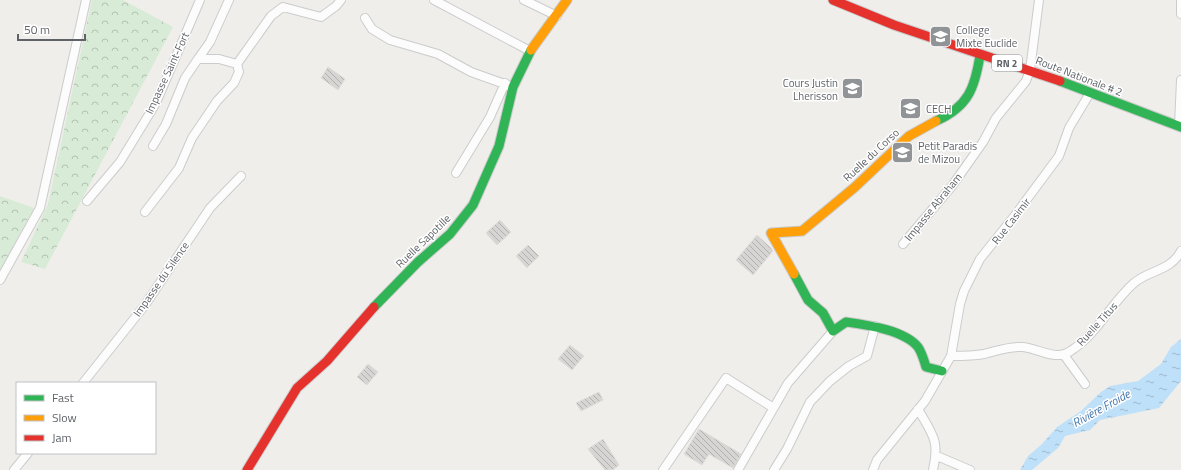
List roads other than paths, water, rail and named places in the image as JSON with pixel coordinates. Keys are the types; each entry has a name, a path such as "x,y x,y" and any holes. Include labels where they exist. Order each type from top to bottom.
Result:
{"street":[{"path":"0,280 40,208 86,0"},
{"name":"Impasse Saint-Fort","path":"87,201 120,162 156,103 200,0"},
{"path":"153,146 166,124 184,78 210,42 229,0"},
{"path":"146,212 179,168 192,138 217,101 234,83 239,72 237,64 270,16 283,7 321,17 336,6 341,0"},
{"path":"434,0 530,51"},
{"path":"524,0 558,16"},
{"name":"Ruelle Sapotille","path":"247,470 297,388 327,361 367,314 418,262 450,234 473,205 499,146 509,85 530,51 558,16 567,0"},
{"path":"1030,70 1039,0"},
{"path":"1181,0 1181,14"},
{"name":"Route Nationale # 2","path":"836,1 980,55 1030,70 1180,127"},
{"path":"365,18 372,30 390,40 438,54 471,72 509,85 456,173"},
{"name":"Ruelle du Corso","path":"832,331 823,313 808,300 772,233 802,231 838,202 908,136 926,125 952,114 970,95 977,76 980,55"},
{"path":"198,59 219,59 237,64"},
{"name":"Impasse Abraham","path":"903,244 952,186 983,142 996,118 1026,81 1030,70"},
{"path":"1180,127 1181,80"},
{"name":"Rue Casimir","path":"951,356 960,304 964,291 980,259 1059,156 1069,128 1090,93"},
{"name":"Impasse du Silence","path":"84,382 145,305 210,208 241,176"},
{"name":"Ruelle Titus","path":"1064,355 1080,345 1108,314 1127,289 1137,281 1171,264 1181,251"},
{"path":"738,470 772,407 788,382 832,331 846,322 875,326 910,337 924,357 926,367 942,371"},
{"path":"774,470 787,449 810,402 830,381 849,366 867,356 875,326"},
{"path":"873,470 877,460 918,409 951,356 983,354 1012,347 1024,348 1057,356 1064,355 1085,384"},
{"path":"663,470 726,378 772,407"},
{"path":"918,409 935,439 936,456 933,470"},
{"path":"14,470 27,454"},
{"path":"936,456 970,470"}],"water":[{"name":"Rivière Froide","path":"1181,339 1181,381 1159,408 1100,420 1090,430 1065,436 1058,448 1032,470 1020,470 1028,456 1042,444 1057,427 1081,411 1101,392 1110,386 1138,381 1161,364 1171,347"}],"place":[{"name":"College Mixte Euclide","path":"940,36"},
{"name":"Cours Justin Lherisson","path":"853,89"},
{"name":"CECH","path":"911,109"},
{"name":"Petit Paradis de Mizou","path":"903,152"}]}
